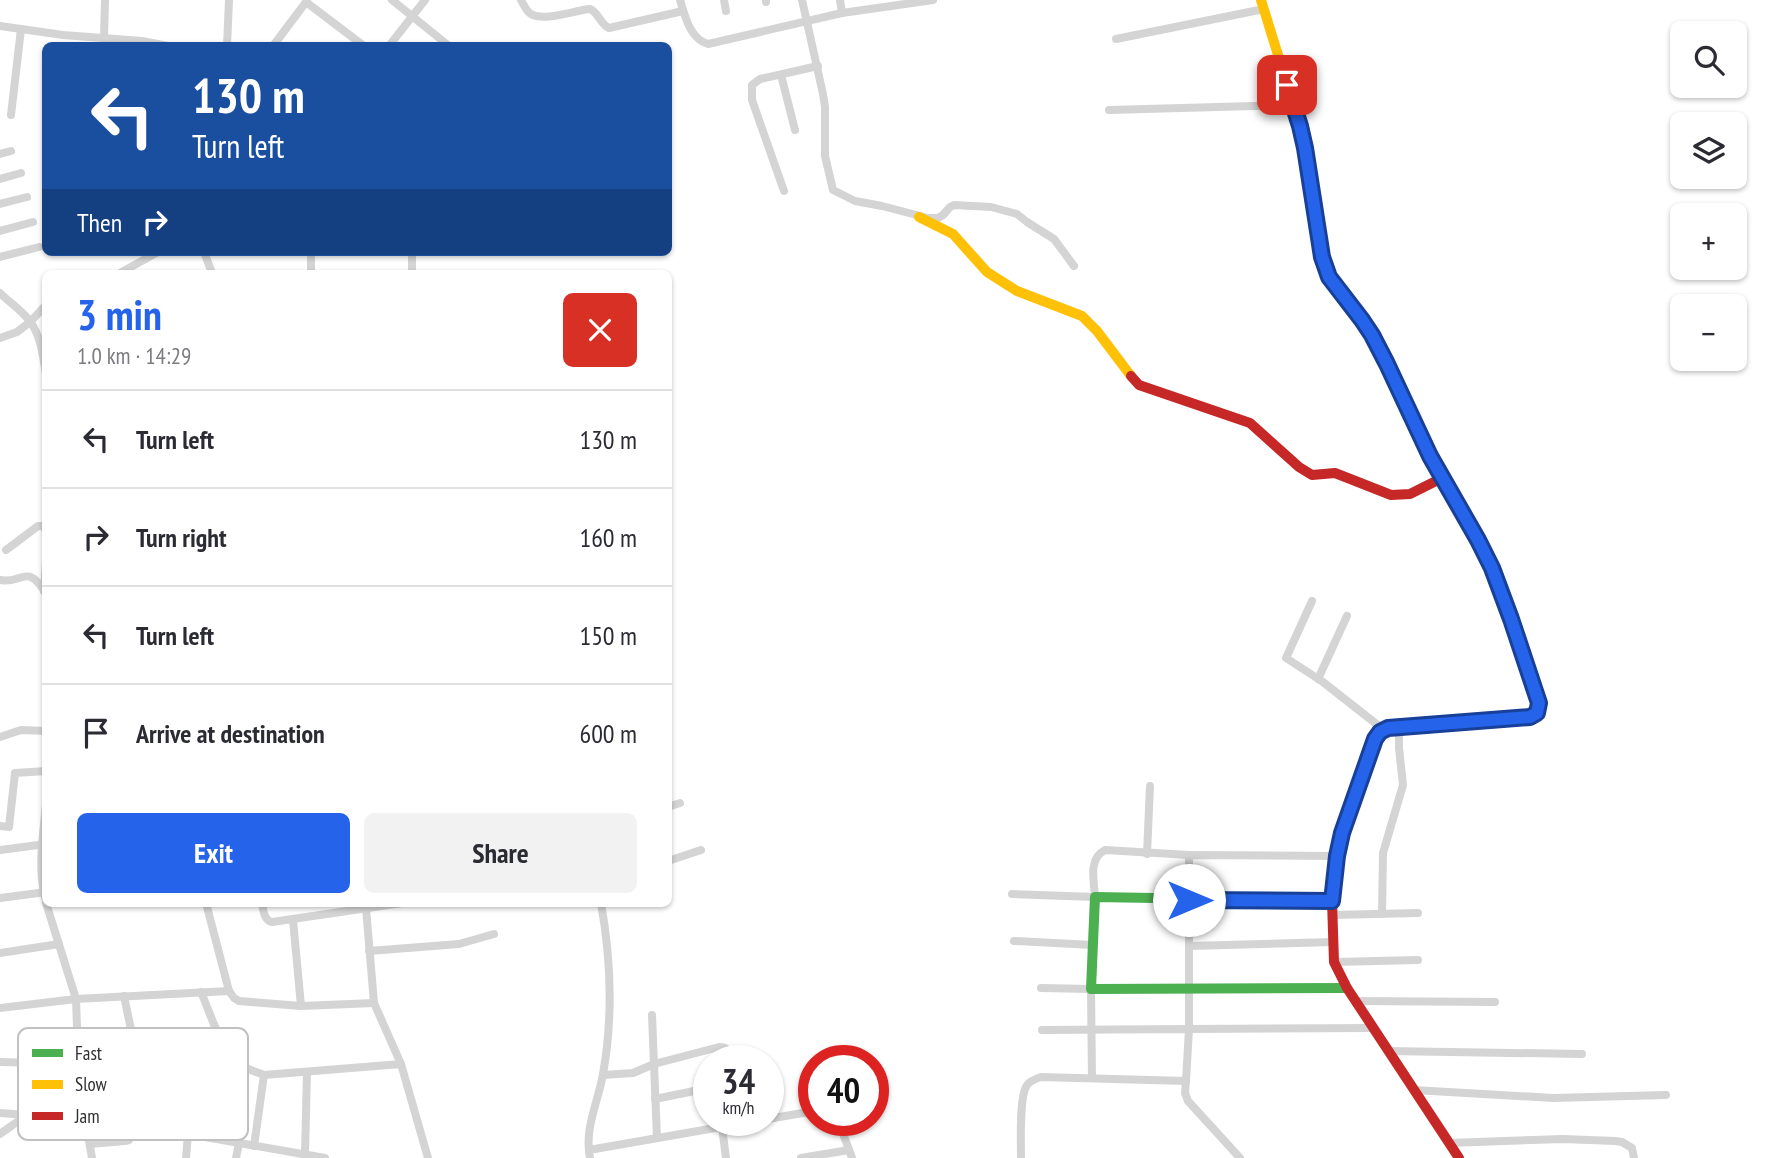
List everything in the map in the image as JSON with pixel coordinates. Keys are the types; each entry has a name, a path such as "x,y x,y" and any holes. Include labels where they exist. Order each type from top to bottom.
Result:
{"street":[{"path":"104,38 105,0"},
{"path":"227,42 229,0"},
{"path":"392,0 444,42"},
{"path":"392,42 425,0"},
{"path":"520,0 528,12 538,16 590,9 595,11 608,28 683,11"},
{"path":"680,0 696,38 708,44 883,4 933,0"},
{"path":"724,0 726,11"},
{"path":"802,0 825,107 825,156 833,190 855,201 919,217 953,234 988,272 1017,291 1082,316 1139,385 1250,423 1299,467 1312,475 1335,473 1391,495 1410,494 1443,478"},
{"path":"840,0 842,13"},
{"path":"276,42 307,1 359,42"},
{"path":"1116,39 1263,4 1305,148 1322,257 1329,277 1372,335 1430,456 1492,568 1539,703 1537,713 1530,717 1399,727 1380,732 1375,739 1342,833 1337,856 1332,901 1334,962 1355,1001 1459,1158"},
{"path":"0,26 147,42"},
{"path":"12,115 21,29"},
{"path":"784,191 751,94 752,85 760,79 818,66"},
{"path":"782,75 795,130"},
{"path":"1109,110 1294,105"},
{"path":"0,154 11,151"},
{"path":"0,178 21,173"},
{"path":"0,204 27,197"},
{"path":"919,217 938,218 954,205 991,207 1017,214 1054,239 1074,266"},
{"path":"0,231 33,222"},
{"path":"0,257 39,247"},
{"path":"125,270 151,256"},
{"path":"311,258 311,270"},
{"path":"0,293 35,328 42,348"},
{"path":"0,338 17,332 41,314"},
{"path":"6,550 38,526 42,526"},
{"path":"0,580 7,582 28,576 42,589"},
{"path":"1312,601 1286,658 1384,730"},
{"path":"1318,679 1347,616"},
{"path":"1382,914 1383,853 1403,785 1399,727"},
{"path":"0,737 21,730 42,731"},
{"path":"0,826 9,827 15,773 42,771"},
{"path":"1147,854 1150,786"},
{"path":"672,806 680,803"},
{"path":"0,850 42,844"},
{"path":"672,860 701,850"},
{"path":"1092,1078 1091,989 1094,862 1097,855 1105,850 1147,854 1337,856"},
{"path":"1189,855 1189,1029 1185,1093 1188,1101 1240,1158"},
{"path":"1012,894 1189,900 1332,901"},
{"path":"0,898 42,897"},
{"path":"48,907 76,999 77,1028"},
{"path":"207,907 229,991 234,998 245,1003 301,1006 374,1003"},
{"path":"263,907 265,917 272,922 373,907"},
{"path":"601,907 610,976 608,1026 603,1075 588,1132 590,1154 693,1132"},
{"path":"366,908 374,1003 401,1065 428,1158"},
{"path":"1332,915 1418,913"},
{"path":"293,920 301,1006"},
{"path":"369,951 459,944 494,934"},
{"path":"1014,941 1093,945"},
{"path":"1189,946 1333,942"},
{"path":"0,953 59,944"},
{"path":"1334,962 1418,960"},
{"path":"1041,988 1347,988"},
{"path":"0,1009 76,999 229,991"},
{"path":"201,992 216,1028"},
{"path":"124,996 131,1028"},
{"path":"1355,1001 1495,1002"},
{"path":"652,1015 657,1138"},
{"path":"1042,1030 1373,1028"},
{"path":"1388,1051 1582,1054"},
{"path":"603,1075 633,1073 693,1053"},
{"path":"0,1062 18,1062"},
{"path":"248,1069 264,1075 401,1065"},
{"path":"305,1154 307,1072"},
{"path":"254,1146 264,1075"},
{"path":"1021,1158 1023,1093 1028,1083 1041,1077 1186,1081"},
{"path":"1414,1090 1553,1098 1666,1095"},
{"path":"655,1099 693,1091"},
{"path":"0,1113 18,1114"},
{"path":"0,1133 18,1121"},
{"path":"723,1136 726,1158"},
{"path":"801,1158 850,1154 844,1136"},
{"path":"1449,1143 1563,1139 1615,1141 1632,1148 1634,1158"},
{"path":"89,1140 92,1158"},
{"path":"90,1144 129,1140"},
{"path":"186,1158 188,1140"},
{"path":"222,1140 285,1155 305,1154 325,1158"},
{"path":"236,1158 239,1143"}],"traffic: fast":[{"path":"1424,725 1529,717 1537,713 1539,703 1492,568 1432,460"},
{"path":"1332,901 1095,897 1091,989 1347,988"}],"traffic: slow":[{"path":"1261,0 1300,126 1322,257 1329,277 1372,335 1432,460"},
{"path":"919,217 953,234 987,272 1017,291 1082,316 1097,331 1131,376"}],"traffic: jam":[{"path":"1131,376 1139,385 1250,423 1299,467 1312,475 1335,473 1391,495 1410,494 1442,478"},
{"path":"1424,725 1391,728 1375,739 1342,833 1337,856 1332,901 1334,962 1347,988 1459,1158"}],"route":[{"path":"1189,900 1332,901 1342,833 1375,739 1380,732 1388,728 1530,717 1537,713 1539,703 1492,568 1430,456 1372,335 1329,277 1322,257 1305,148 1287,85"}]}
